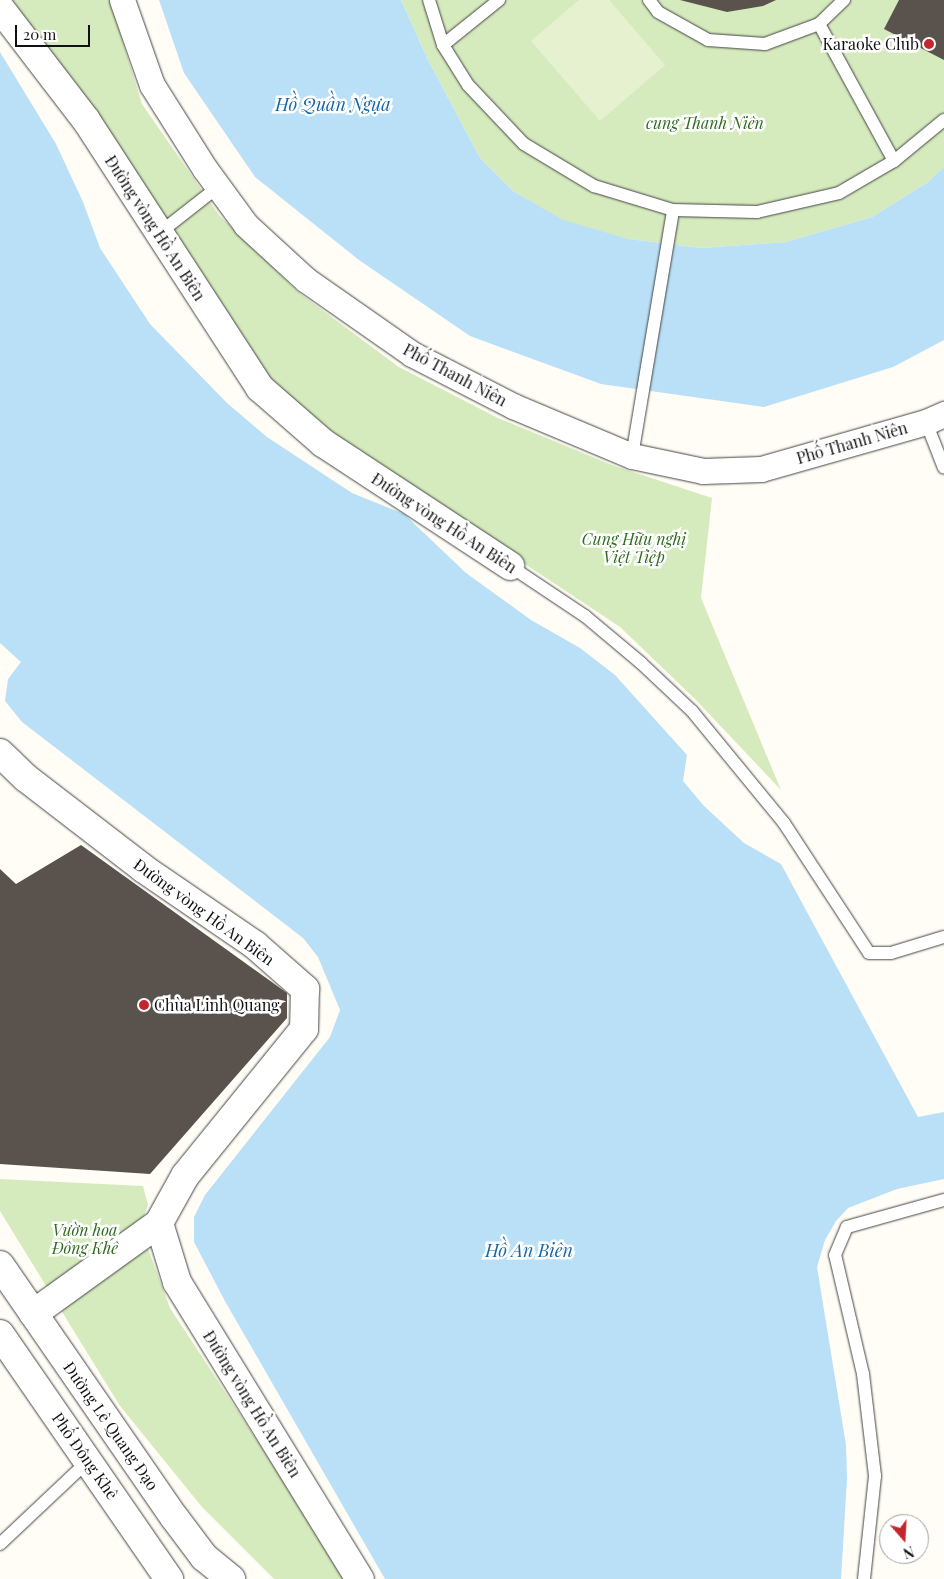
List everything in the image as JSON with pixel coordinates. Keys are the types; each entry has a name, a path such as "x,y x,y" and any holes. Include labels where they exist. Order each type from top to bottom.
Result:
{"street":[{"name":"Phố Thanh Niên","path":"122,0 152,85 218,187 246,226 306,280 412,354 512,406 632,456 703,471 761,468 935,418"},
{"name":"Đường vòng Hồ An Biên","path":"0,8 86,120 158,234 260,388 323,444 510,566"},
{"name":"Đường vòng Hồ An Biên","path":"0,753 26,778 144,869 255,945 305,989 304,1029 185,1176 159,1222 34,1314"},
{"name":"Đường vòng Hồ An Biên","path":"159,1222 178,1282 360,1579"},
{"name":"Đường Lê Quang Đạo","path":"0,1265 34,1314 199,1568 231,1579"},
{"name":"Phố Đông Khê","path":"0,1334 169,1579"}],"lane":[{"path":"429,0 443,44 468,85 524,144 594,186 673,210 757,212 839,193 894,161 944,120"},
{"path":"443,44 499,0"},
{"path":"649,0 658,12 708,40 765,44 819,24 844,0"},
{"path":"819,24 894,161"},
{"path":"158,234 218,187"},
{"path":"632,456 673,210"},
{"path":"935,418 944,468"},
{"name":"Đường vòng Hồ An Biên","path":"510,566 585,616 641,662 692,711 784,823 869,953 891,953 944,937"},
{"path":"864,1579 875,1476 863,1374 834,1255 847,1227 944,1200"},
{"path":"0,1544 88,1461"}],"green space":[{"name":"Cung Hữu nghị Việt Tiệp","path":"12,0 110,0 142,104 219,215 298,292 399,367 498,418 612,465 712,498 701,598 781,790 695,699 620,627 260,388 90,113"},
{"name":"cung Thanh Niên","path":"401,0 944,0 944,167 928,182 872,217 786,242 701,248 629,239 563,221 513,191 480,158 428,60"},
{"path":"579,0 609,0 665,65 600,121 531,41"},
{"name":"Vườn hoa Đông Khê","path":"0,1179 143,1186 148,1205 140,1227 170,1308 348,1579 274,1579 202,1507 120,1406 0,1211"}],"water":[{"name":"Hồ Quần Ngựa","path":"159,0 401,0 428,60 480,158 513,191 563,220 629,239 701,248 786,242 872,217 928,182 944,167 944,340 893,367 764,407 601,384 470,336 359,260 255,177 184,73"},
{"name":"Hồ An Biên","path":"0,52 56,144 83,202 100,248 150,324 227,403 267,437 352,493 404,514 466,573 531,620 580,648 615,675 687,755 683,781 704,806 744,843 781,864 918,1117 944,1112 944,1179 897,1189 848,1208 836,1221 825,1240 817,1267 846,1445 847,1479 841,1579 385,1579 226,1303 194,1242 194,1217 205,1195 330,1037 340,1010 318,957 303,938 22,722 5,701 8,679 21,662 0,643"}],"building":[{"path":"680,0 776,0 763,6 727,12"},
{"name":"Karaoke Club","path":"899,0 944,0 944,60 884,29"},
{"name":"Chùa Linh Quang","path":"81,845 287,993 287,1018 150,1174 0,1164 0,869 16,884"}],"place":[{"name":"Karaoke Club","path":"929,44"},
{"name":"Chùa Linh Quang","path":"144,1005"}]}
